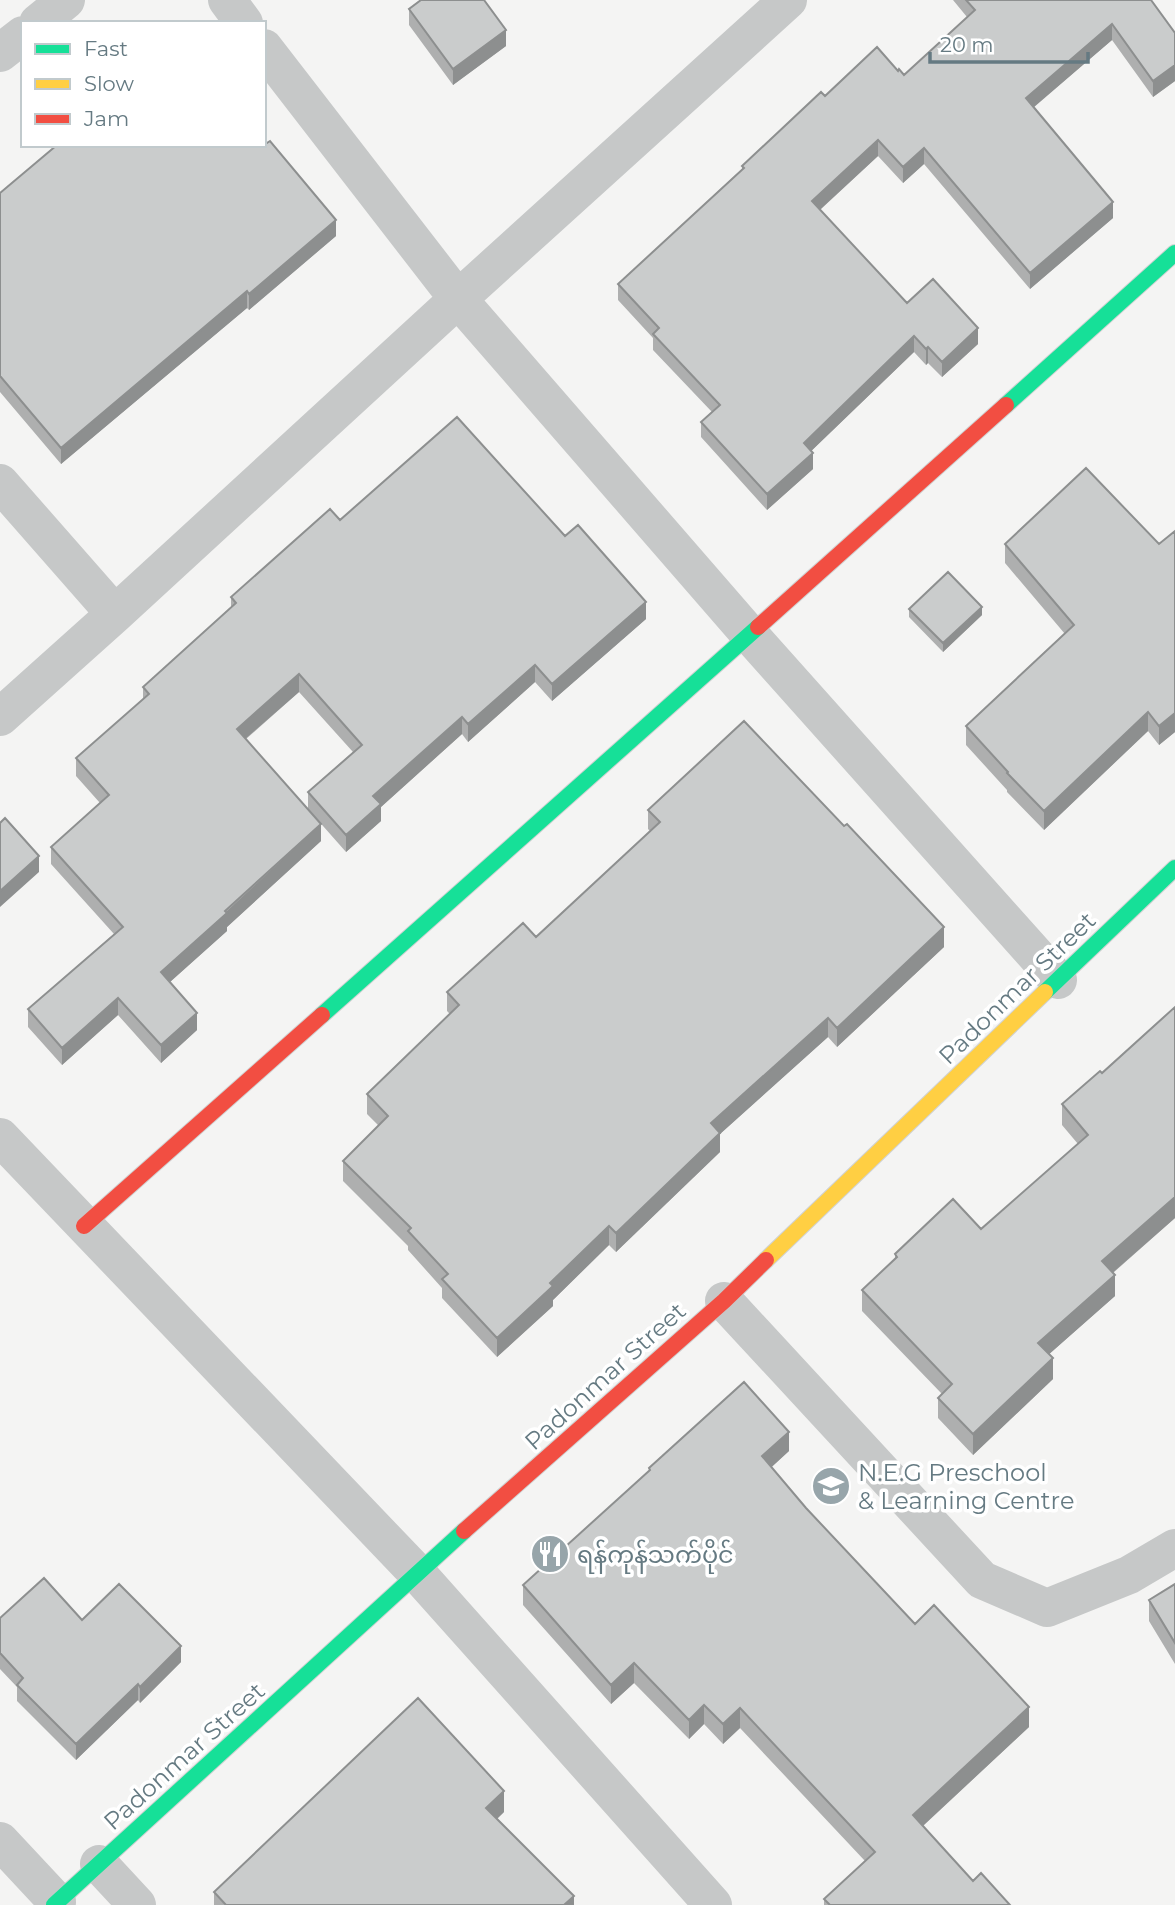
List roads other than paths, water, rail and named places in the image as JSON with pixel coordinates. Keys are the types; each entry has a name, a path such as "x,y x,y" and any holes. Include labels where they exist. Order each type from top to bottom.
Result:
{"street":[{"path":"40,21 66,0"},
{"path":"227,0 243,21"},
{"path":"0,717 788,0"},
{"path":"0,54 21,37"},
{"path":"266,51 458,299 750,635 1058,980"},
{"path":"84,1226 750,635 1175,253"},
{"path":"0,483 116,614"},
{"name":"Padonmar Street","path":"55,1904 417,1573 723,1301 1175,868"},
{"path":"0,1137 417,1573 713,1905"},
{"path":"723,1301 982,1580 1047,1608 1129,1575 1175,1548"},
{"path":"0,1841 55,1904"},
{"path":"99,1864 137,1905"}],"place":[{"name":"N.E.G Preschool & Learning Centre","path":"831,1486"},
{"name":"ရန်ကုန်သက်ပိုင်","path":"550,1554"}]}
